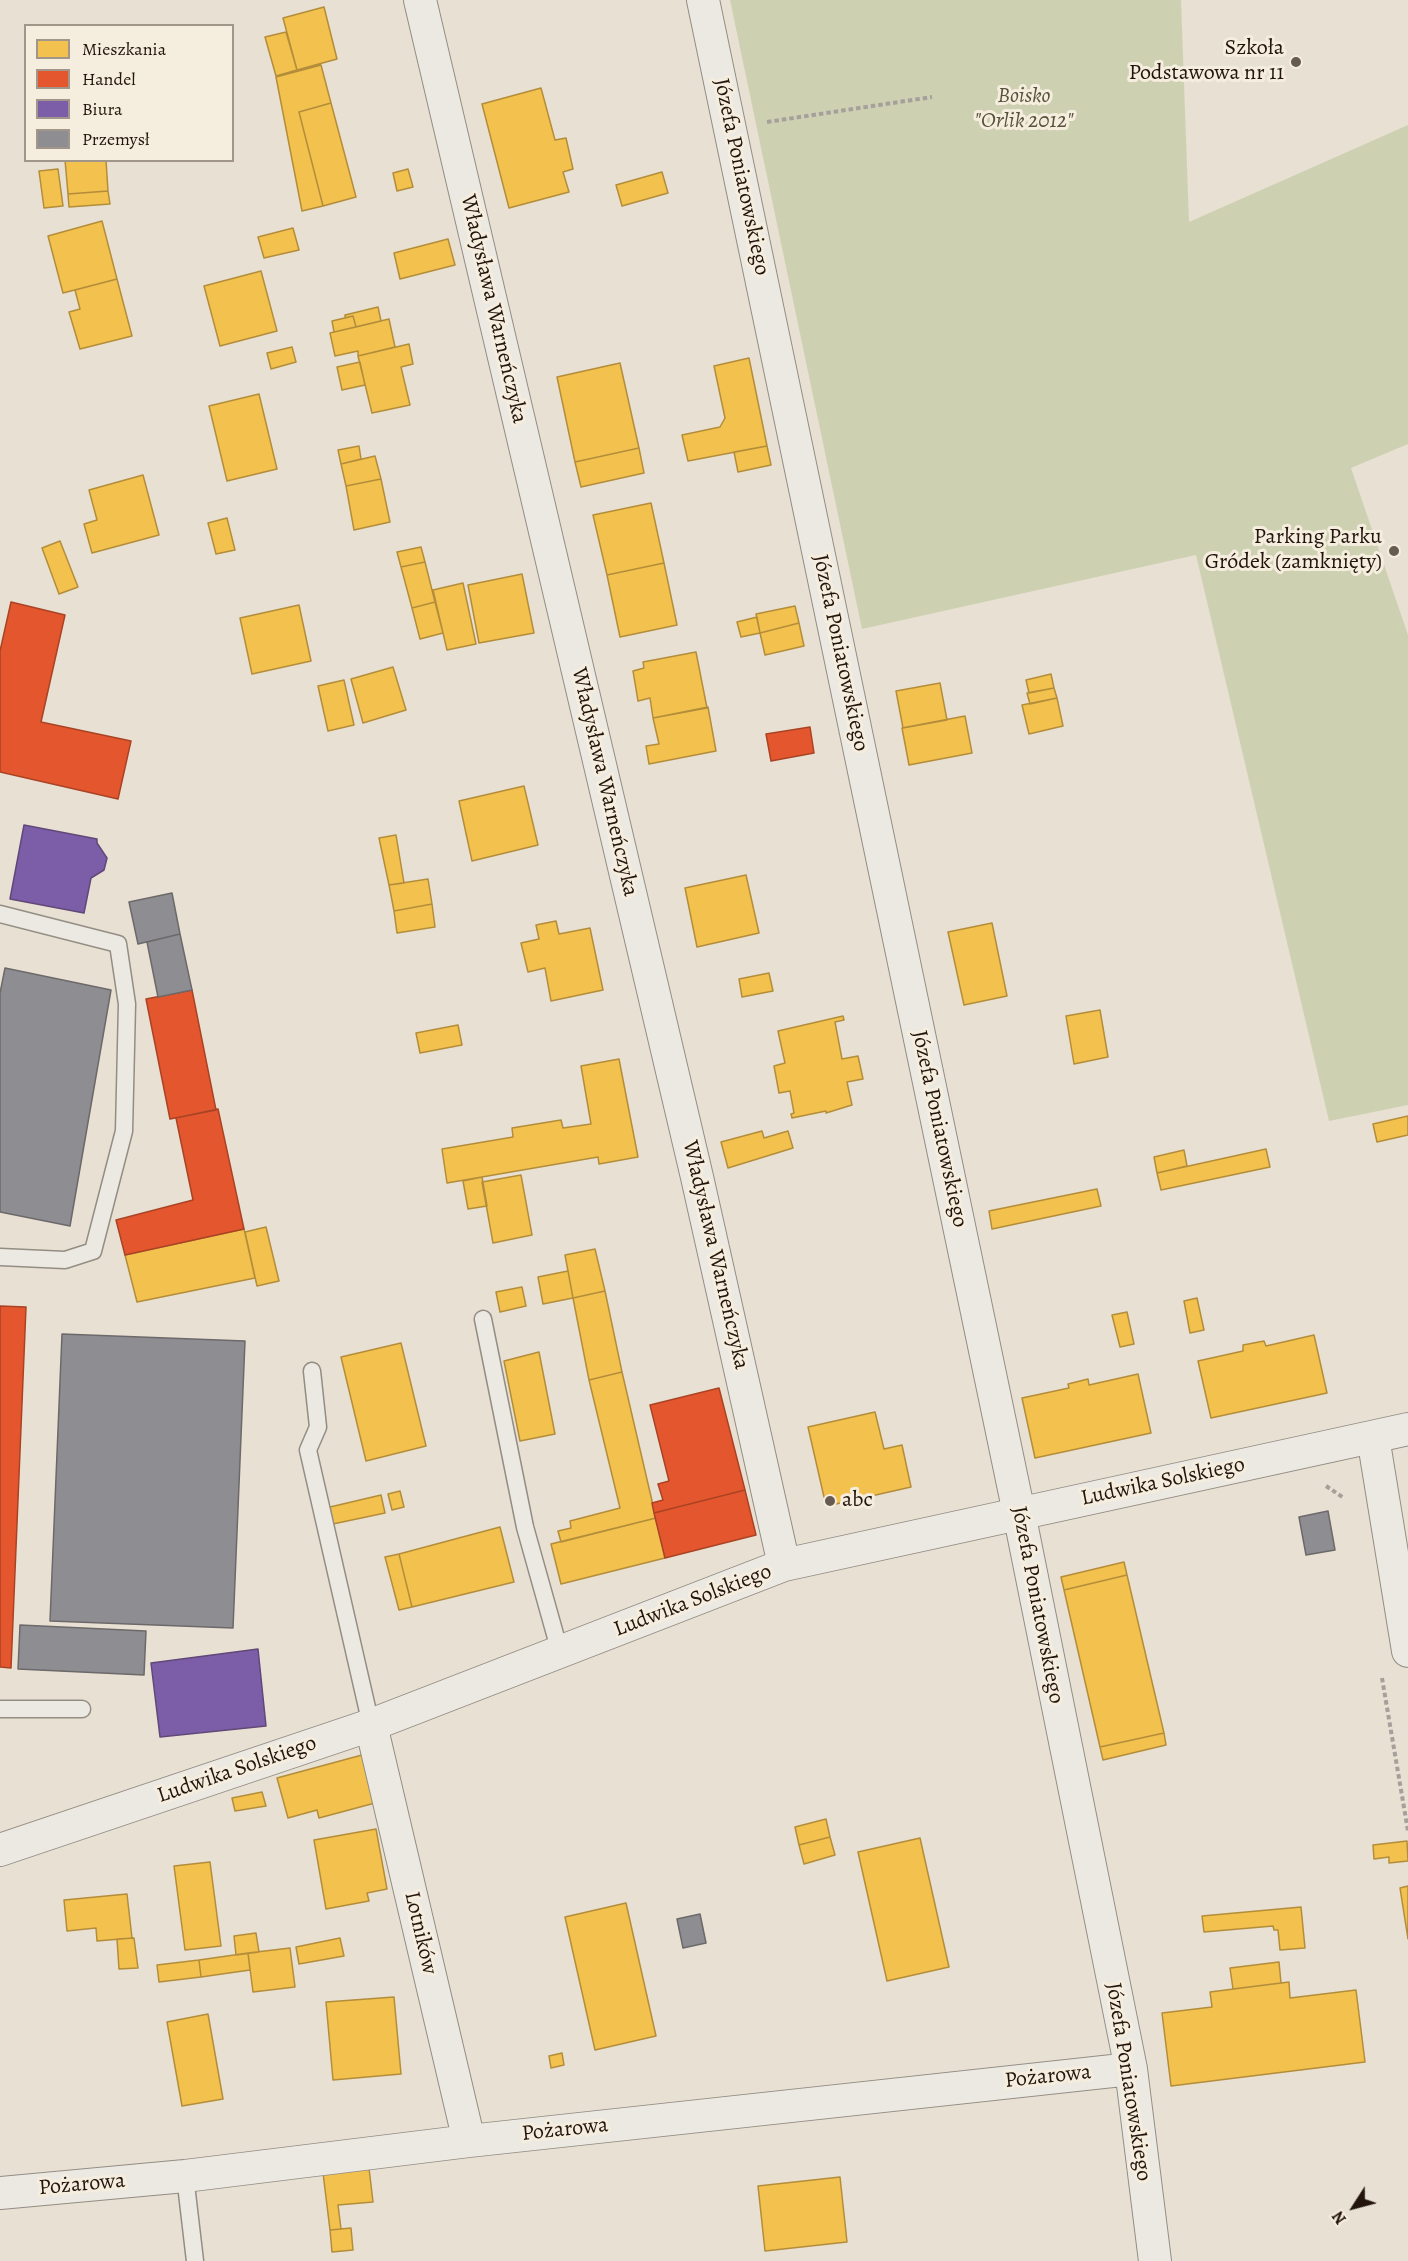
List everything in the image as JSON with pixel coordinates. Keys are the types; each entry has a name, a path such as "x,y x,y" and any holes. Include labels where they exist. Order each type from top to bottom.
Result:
{"street":[{"name":"Władysława Warneńczyka","path":"420,0 698,1177 784,1565"},
{"name":"Józefa Poniatowskiego","path":"703,0 1019,1513 1131,2069 1155,2261"},
{"name":"Ludwika Solskiego","path":"0,1850 371,1725 784,1565 1408,1429"},
{"path":"1373,1437 1408,1651"},
{"name":"Lotników","path":"371,1725 469,2141"},
{"name":"Pożarowa","path":"0,2193 185,2176 469,2141 1131,2069"}],"lane":[{"path":"0,914 118,944 128,1004 124,1131 93,1251 65,1260 0,1257"},
{"path":"483,1319 525,1527 560,1652"},
{"path":"312,1371 318,1427 308,1450 371,1725"},
{"path":"0,1709 82,1710"},
{"path":"185,2176 195,2261"}],"path":[{"path":"772,122 932,97"}],"green space":[{"name":"Boisko \"Orlik 2012\"","path":"730,0 1181,0 1189,222 1408,125 1408,444 1351,468 1408,635 1408,1105 1329,1121 1196,555 862,629"}],"building: Mieszkania":[{"path":"324,7 337,59 297,70 283,18"},
{"path":"286,32 297,70 276,76 265,37"},
{"path":"321,65 331,103 299,112 323,206 302,211 276,77"},
{"path":"541,88 555,140 566,138 573,169 563,172 569,192 509,208 482,104"},
{"path":"331,103 356,197 323,206 299,112"},
{"path":"65,162 106,162 108,191 68,194"},
{"path":"58,169 63,206 44,208 39,171"},
{"path":"408,169 413,187 397,191 393,173"},
{"path":"662,172 668,193 622,206 616,185"},
{"path":"108,191 110,204 69,207 68,194"},
{"path":"102,221 117,279 63,293 48,236"},
{"path":"293,228 299,250 264,258 258,237"},
{"path":"448,239 455,265 400,279 394,253"},
{"path":"261,271 277,331 220,346 204,286"},
{"path":"117,279 132,336 80,349 69,312 80,309 75,290"},
{"path":"378,307 381,321 356,327 353,316 345,318 345,315"},
{"path":"353,316 356,327 334,332 332,321"},
{"path":"389,319 395,347 358,356 358,351 335,356 330,333"},
{"path":"409,344 413,364 401,367 410,405 372,413 358,356"},
{"path":"292,347 296,362 271,369 267,353"},
{"path":"749,358 767,446 688,461 682,435 720,427 725,418 714,366"},
{"path":"360,362 365,385 342,390 337,367"},
{"path":"620,363 639,448 575,462 557,377"},
{"path":"259,394 277,469 227,481 209,406"},
{"path":"359,446 361,459 341,464 338,450"},
{"path":"767,446 771,465 738,472 734,452"},
{"path":"639,448 644,473 581,487 575,462"},
{"path":"375,456 381,479 346,486 341,464"},
{"path":"143,475 159,535 92,553 84,524 97,520 89,490"},
{"path":"381,479 390,522 354,530 346,486"},
{"path":"651,503 664,563 607,575 593,515"},
{"path":"227,518 235,550 216,554 208,523"},
{"path":"60,541 78,587 59,594 42,548"},
{"path":"421,547 425,562 401,567 397,552"},
{"path":"425,562 435,602 412,608 401,567"},
{"path":"664,563 677,625 620,637 607,575"},
{"path":"522,574 534,633 479,643 468,585"},
{"path":"463,583 476,644 447,650 433,590"},
{"path":"435,602 443,633 420,639 412,608"},
{"path":"299,605 311,661 252,674 240,618"},
{"path":"795,606 799,623 760,633 756,614"},
{"path":"757,617 760,633 741,637 737,622"},
{"path":"799,623 804,646 765,655 760,633"},
{"path":"696,652 707,708 653,718 650,698 638,701 633,671 644,668 643,662"},
{"path":"393,667 406,710 363,723 351,679"},
{"path":"1051,674 1054,688 1029,693 1026,680"},
{"path":"344,680 354,725 328,731 318,686"},
{"path":"940,683 947,720 903,728 896,691"},
{"path":"1054,688 1057,698 1030,704 1027,693"},
{"path":"1057,698 1063,726 1029,734 1022,705"},
{"path":"708,707 716,751 649,764 646,746 659,744 653,718"},
{"path":"965,716 972,753 909,765 902,728"},
{"path":"524,786 538,845 472,861 459,801"},
{"path":"396,835 404,883 389,885 379,838"},
{"path":"746,875 759,933 697,947 685,888"},
{"path":"428,879 432,904 394,911 389,885"},
{"path":"432,904 435,927 397,933 394,911"},
{"path":"556,921 559,934 590,928 603,990 551,1001 545,968 528,972 521,943 539,939 536,925"},
{"path":"992,923 1007,996 964,1005 948,932"},
{"path":"769,973 773,991 742,997 739,979"},
{"path":"1100,1010 1108,1057 1074,1064 1066,1016"},
{"path":"843,1016 844,1020 835,1022 842,1059 858,1056 863,1079 847,1082 852,1105 826,1113 826,1111 792,1118 791,1114 794,1113 790,1091 779,1093 774,1066 785,1063 778,1031"},
{"path":"458,1025 462,1045 420,1053 416,1033"},
{"path":"619,1059 638,1157 599,1164 598,1157 447,1183 442,1149 513,1137 512,1128 561,1120 563,1128 591,1124 581,1066"},
{"path":"1408,1116 1408,1135 1377,1142 1373,1124"},
{"path":"762,1131 764,1138 788,1131 793,1148 728,1168 721,1142"},
{"path":"1266,1149 1270,1167 1161,1190 1157,1173"},
{"path":"1184,1150 1187,1166 1157,1173 1154,1157"},
{"path":"521,1175 532,1235 493,1243 482,1182"},
{"path":"482,1177 487,1206 468,1209 463,1181"},
{"path":"1097,1189 1101,1206 992,1229 989,1211"},
{"path":"266,1227 279,1281 257,1286 245,1232"},
{"path":"244,1229 255,1278 137,1302 125,1255"},
{"path":"595,1249 605,1291 573,1298 565,1255"},
{"path":"568,1271 573,1298 543,1304 538,1277"},
{"path":"522,1287 526,1306 500,1312 496,1292"},
{"path":"605,1291 622,1372 589,1380 573,1298"},
{"path":"1197,1298 1204,1330 1190,1333 1184,1301"},
{"path":"1127,1312 1134,1344 1120,1347 1112,1315"},
{"path":"1314,1335 1327,1393 1211,1418 1198,1361 1243,1351 1243,1345 1264,1341 1266,1346"},
{"path":"401,1343 426,1446 366,1461 341,1357"},
{"path":"539,1352 555,1434 520,1441 504,1361"},
{"path":"622,1372 656,1518 561,1542 558,1531 571,1528 570,1521 620,1508 589,1380"},
{"path":"1138,1374 1151,1433 1035,1458 1022,1398 1069,1388 1068,1384 1088,1379 1089,1385"},
{"path":"875,1412 884,1449 902,1445 911,1487 836,1504 824,1497 808,1427"},
{"path":"400,1491 404,1507 392,1510 388,1494"},
{"path":"381,1495 385,1513 333,1524 330,1507"},
{"path":"656,1518 665,1558 561,1584 551,1544"},
{"path":"500,1527 514,1582 412,1607 399,1554"},
{"path":"399,1554 412,1607 399,1610 385,1557"},
{"path":"1124,1562 1127,1575 1064,1590 1061,1577"},
{"path":"1127,1575 1164,1733 1100,1747 1064,1590"},
{"path":"1164,1733 1166,1745 1103,1760 1100,1747"},
{"path":"362,1755 375,1803 319,1818 317,1810 288,1818 277,1778"},
{"path":"262,1792 266,1806 235,1811 232,1798"},
{"path":"826,1819 830,1837 799,1845 795,1827"},
{"path":"376,1829 387,1889 367,1893 369,1901 326,1909 314,1840"},
{"path":"830,1837 835,1855 804,1864 799,1845"},
{"path":"920,1838 949,1967 887,1981 858,1852"},
{"path":"1407,1841 1408,1861 1389,1863 1389,1857 1374,1859 1373,1845"},
{"path":"210,1862 221,1946 185,1950 174,1866"},
{"path":"1408,1886 1408,1939 1400,1888"},
{"path":"127,1894 132,1938 97,1941 96,1928 67,1931 64,1900"},
{"path":"626,1903 656,2036 595,2050 565,1917"},
{"path":"1301,1907 1305,1948 1280,1950 1278,1930 1274,1930 1273,1926 1204,1932 1202,1916"},
{"path":"256,1933 259,1952 236,1955 234,1936"},
{"path":"134,1938 138,1968 119,1969 117,1939"},
{"path":"340,1938 344,1956 299,1964 296,1947"},
{"path":"290,1948 295,1987 253,1992 248,1953"},
{"path":"248,1953 250,1970 201,1977 199,1960"},
{"path":"199,1960 201,1977 159,1982 157,1965"},
{"path":"1279,1962 1281,1983 1233,1989 1230,1968"},
{"path":"1289,1982 1290,1998 1356,1990 1365,2062 1171,2086 1162,2013 1212,2007 1210,1992"},
{"path":"394,1997 401,2074 333,2080 326,2002"},
{"path":"208,2014 223,2099 182,2106 167,2022"},
{"path":"562,2053 564,2065 551,2068 549,2056"},
{"path":"369,2168 373,2202 338,2205 341,2229 330,2230 323,2173"},
{"path":"840,2177 847,2242 765,2251 758,2186"},
{"path":"351,2228 353,2250 332,2252 330,2230"}],"building: Handel":[{"path":"11,602 65,615 41,722 131,741 118,799 0,772 0,651"},
{"path":"810,727 814,753 771,761 766,734"},
{"path":"192,990 216,1110 170,1119 146,999"},
{"path":"218,1109 244,1229 125,1255 116,1220 193,1200 176,1118"},
{"path":"0,1306 26,1307 11,1668 0,1667"},
{"path":"719,1388 745,1490 654,1513 652,1503 663,1500 658,1484 669,1481 650,1405"},
{"path":"745,1490 756,1535 665,1558 654,1513"}],"building: Biura":[{"path":"24,825 97,839 97,843 107,858 104,870 91,878 84,913 10,899"},
{"path":"258,1649 266,1726 160,1737 151,1663"}],"building: Przemysł":[{"path":"172,893 180,934 138,944 129,902"},
{"path":"180,934 192,990 158,997 147,942"},
{"path":"5,968 111,990 70,1226 0,1212 0,993"},
{"path":"62,1334 245,1341 233,1628 50,1621"},
{"path":"1328,1511 1335,1550 1306,1555 1299,1517"},
{"path":"20,1625 146,1631 144,1675 18,1669"},
{"path":"700,1914 706,1943 683,1948 677,1919"}],"place":[{"name":"Szkoła Podstawowa nr 11","path":"1296,62"},
{"name":"Parking Parku Gródek (zamknięty)","path":"1394,551"},
{"name":"abc","path":"830,1501"}]}
